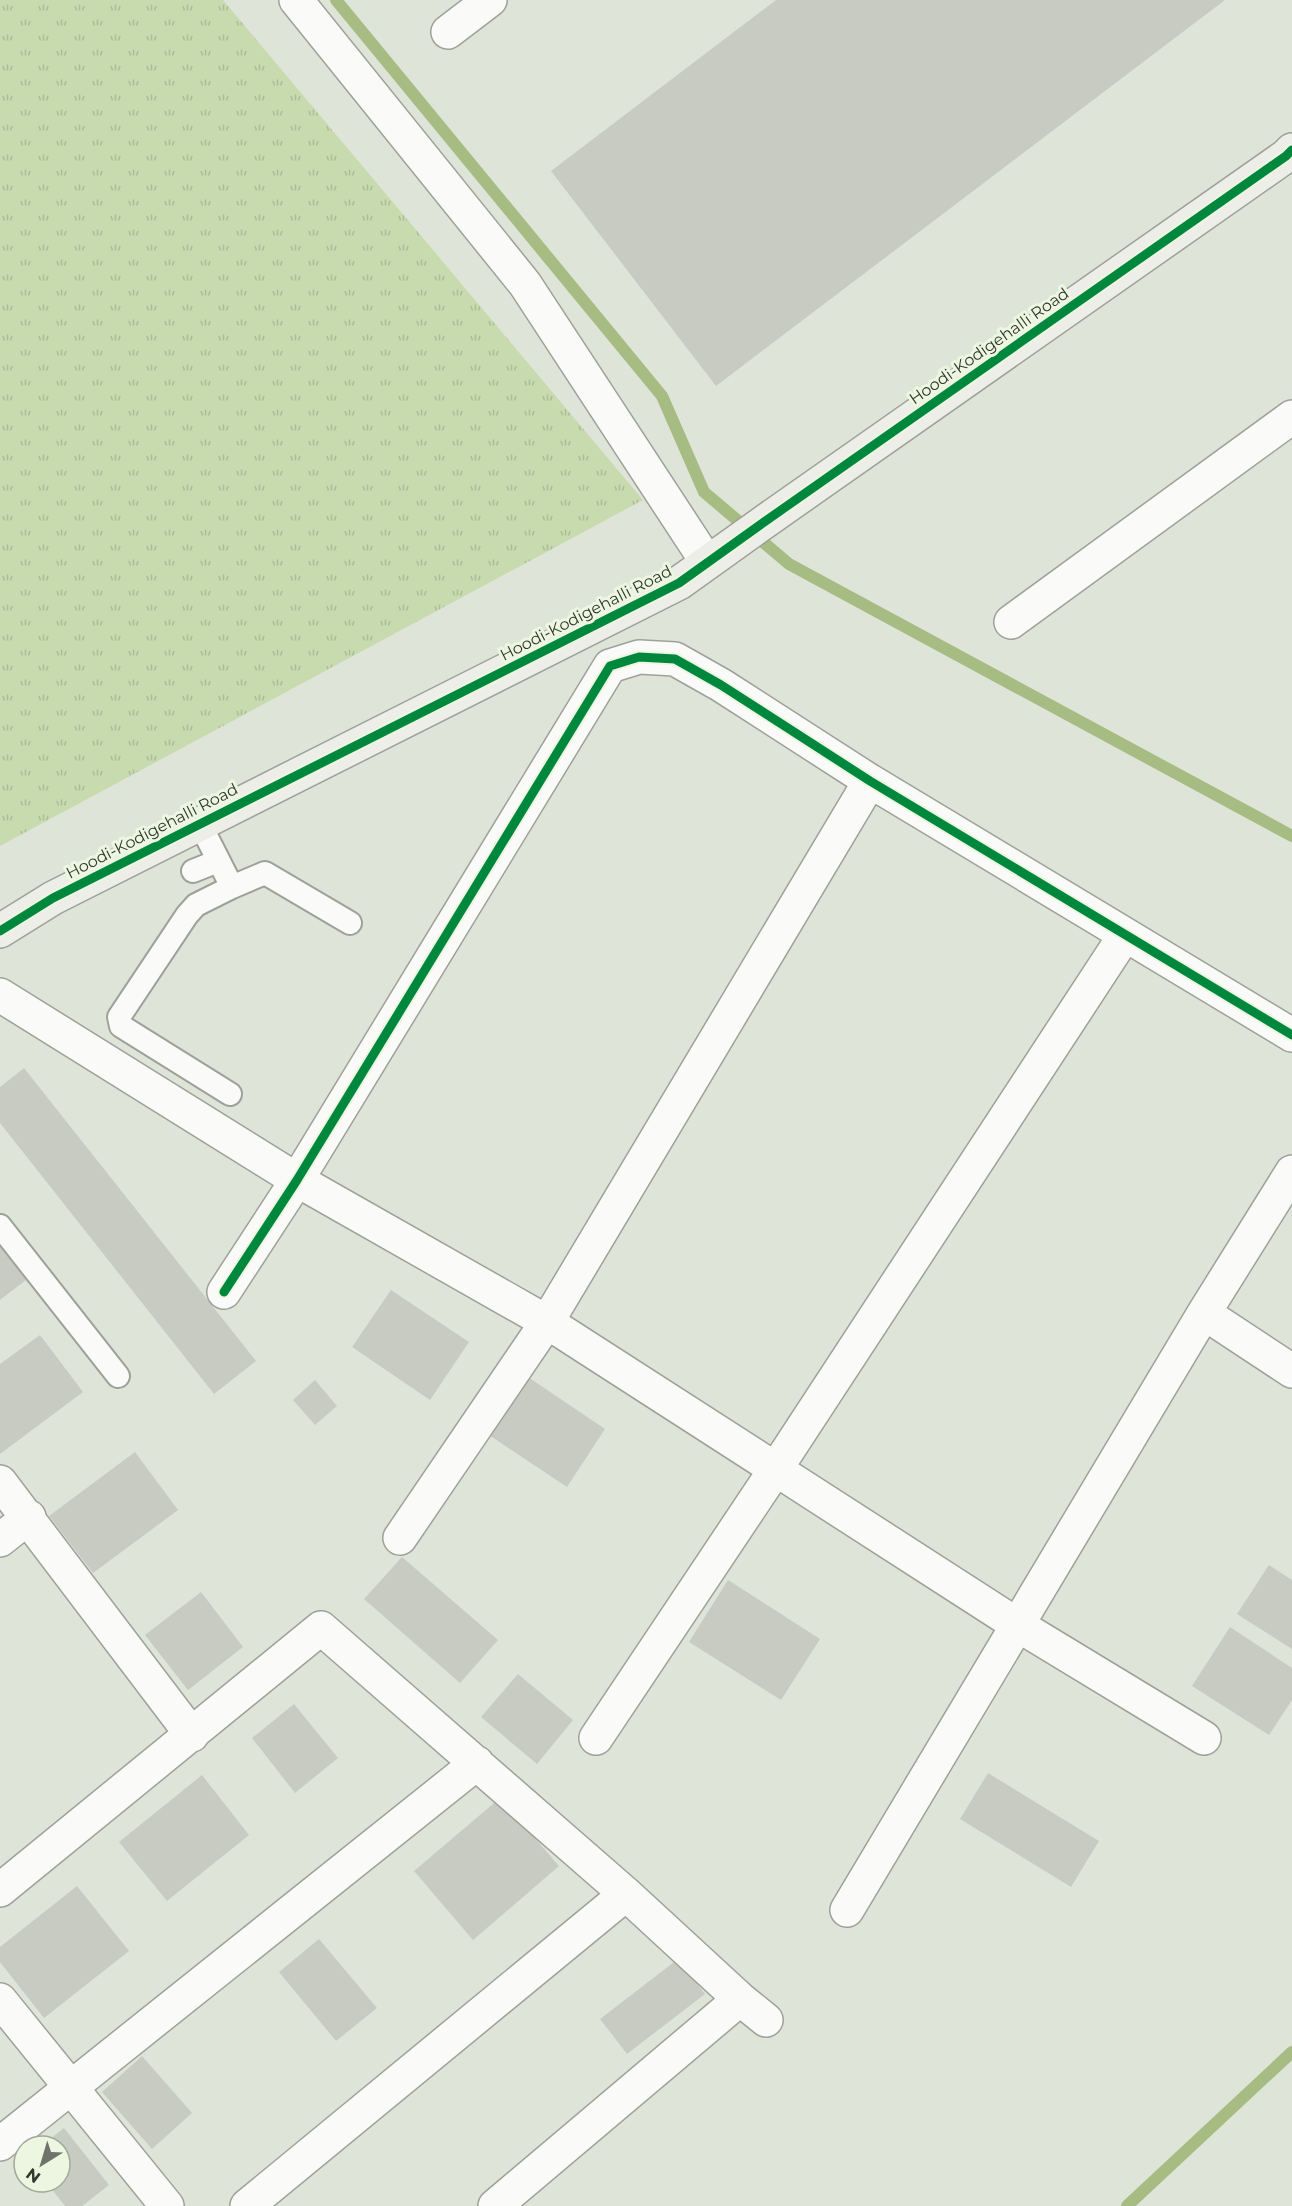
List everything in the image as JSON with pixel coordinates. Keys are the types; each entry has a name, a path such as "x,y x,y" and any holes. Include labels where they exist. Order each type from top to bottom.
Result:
{"street":[{"path":"296,0 525,284 707,562"},
{"path":"448,32 490,0"},
{"name":"Hoodi-Kodigehalli Road","path":"0,931 52,898 679,583 1290,157"},
{"path":"1011,622 1292,417"},
{"path":"224,1292 297,1180 610,666 639,657 675,659 721,685 870,782 1292,1035"},
{"path":"400,1538 546,1322 870,782"},
{"path":"596,1738 775,1470 1125,935"},
{"path":"0,995 297,1180 546,1322 1016,1624 1204,1738"},
{"path":"847,1910 1204,1312 1292,1172"},
{"path":"1204,1312 1292,1371"},
{"path":"0,1482 29,1517 192,1735"},
{"path":"0,1540 29,1517"},
{"path":"0,1890 321,1628 626,1894 766,2020"},
{"path":"0,2144 477,1763"},
{"path":"247,2206 626,1894"},
{"path":"495,2206 740,1999"},
{"path":"0,2000 167,2206"}],"lane":[{"path":"200,824 232,887"},
{"path":"192,871 218,861"},
{"path":"230,1094 121,1026 118,1021 187,915 196,905 265,873 350,923"},
{"path":"0,1226 118,1376"}],"green space":[{"path":"0,0 223,0 643,500 0,846"}],"building":[{"path":"776,0 1225,0 716,386 551,171"},
{"path":"24,1068 256,1361 214,1394 0,1123 0,1087"},
{"path":"0,1247 26,1280 0,1300"},
{"path":"391,1290 469,1342 430,1400 352,1347"},
{"path":"40,1335 83,1392 0,1454 0,1364"},
{"path":"528,1377 605,1429 567,1487 489,1435"},
{"path":"315,1380 337,1406 315,1425 293,1400"},
{"path":"135,1452 178,1510 93,1573 49,1516"},
{"path":"402,1557 498,1640 460,1683 364,1599"},
{"path":"1269,1565 1292,1580 1292,1649 1237,1614"},
{"path":"728,1580 820,1639 781,1700 689,1642"},
{"path":"201,1592 243,1647 188,1690 145,1635"},
{"path":"1230,1627 1292,1668 1292,1700 1269,1735 1192,1686"},
{"path":"518,1674 573,1720 537,1764 481,1717"},
{"path":"294,1704 338,1758 295,1793 252,1738"},
{"path":"988,1773 1099,1841 1071,1887 960,1819"},
{"path":"202,1775 249,1835 167,1901 119,1842"},
{"path":"500,1798 559,1866 473,1940 414,1871"},
{"path":"77,1886 129,1951 44,2018 0,1962 0,1947"},
{"path":"319,1939 377,2008 336,2041 279,1972"},
{"path":"678,1959 705,1994 627,2054 600,2019"},
{"path":"142,2056 192,2113 152,2149 102,2092"},
{"path":"64,2128 69,2134 56,2134"},
{"path":"72,2138 109,2185 82,2206 65,2206 56,2194 72,2194"}],"waterway":[{"path":"336,0 662,396 704,492 789,564 1292,836"},
{"path":"1127,2206 1292,2052"}],"cycle path":[{"path":"0,931 53,898 679,583 1292,150"},
{"path":"224,1292 297,1180 610,666 639,657 675,659 721,685 870,781 1292,1035"}]}
